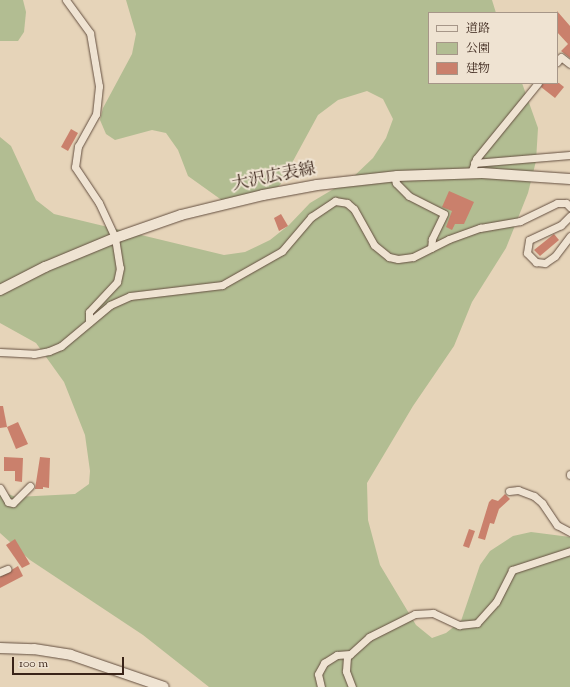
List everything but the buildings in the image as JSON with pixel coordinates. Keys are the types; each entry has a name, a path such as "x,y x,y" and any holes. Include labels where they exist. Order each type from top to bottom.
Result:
{"main road":[{"name":"大沢広表線","path":"0,290 45,267 115,238 181,215 263,195 317,185 472,168 570,179"},
{"path":"0,648 34,649 72,655 164,687"}],"street":[{"path":"66,0 90,33 99,86 96,114 78,146 75,167 99,203 115,238 119,276 89,312 89,322"},
{"path":"558,61 561,57 570,64"},
{"path":"472,168 537,84"},
{"path":"472,168 570,155"},
{"path":"394,176 396,183 409,196 444,214 432,238 431,248"},
{"path":"0,352 34,354 49,351 61,346 110,305 130,296 222,285 282,251 311,217 335,201 347,203 354,209 369,238 389,257 407,259 480,228 520,221 556,203 566,203 570,207"},
{"path":"570,216 561,225 528,240 526,246 529,256 536,262 550,261 570,236"},
{"path":"0,488 8,502 13,503 30,486"},
{"path":"509,491 518,490 534,496 542,503 557,525 570,532"},
{"path":"352,687 346,671 350,654 369,637 414,614 433,613 460,625 477,623 496,602 512,570 570,551"},
{"path":"321,687 318,674 324,663 337,655 350,654"}],"green space":[{"path":"0,0 23,0 26,12 24,32 18,41 0,41"},
{"path":"126,0 492,0 496,12 428,12 428,84 522,84 538,128 536,161 528,193 506,248 472,302 454,346 413,406 367,483 368,520 380,565 416,625 432,638 446,633 461,621 480,565 490,551 513,536 531,532 570,537 570,687 209,687 143,635 30,560 0,533 0,491 16,497 75,494 89,484 90,471 85,435 64,382 36,343 0,323 0,137 11,146 36,200 54,214 224,255 245,252 270,240 289,225 310,203 352,178 373,158 386,138 393,119 383,99 367,91 338,100 318,115 280,185 262,198 223,201 188,176 178,150 166,133 152,130 115,140 106,134 100,120 103,108 132,54 136,34"}]}
